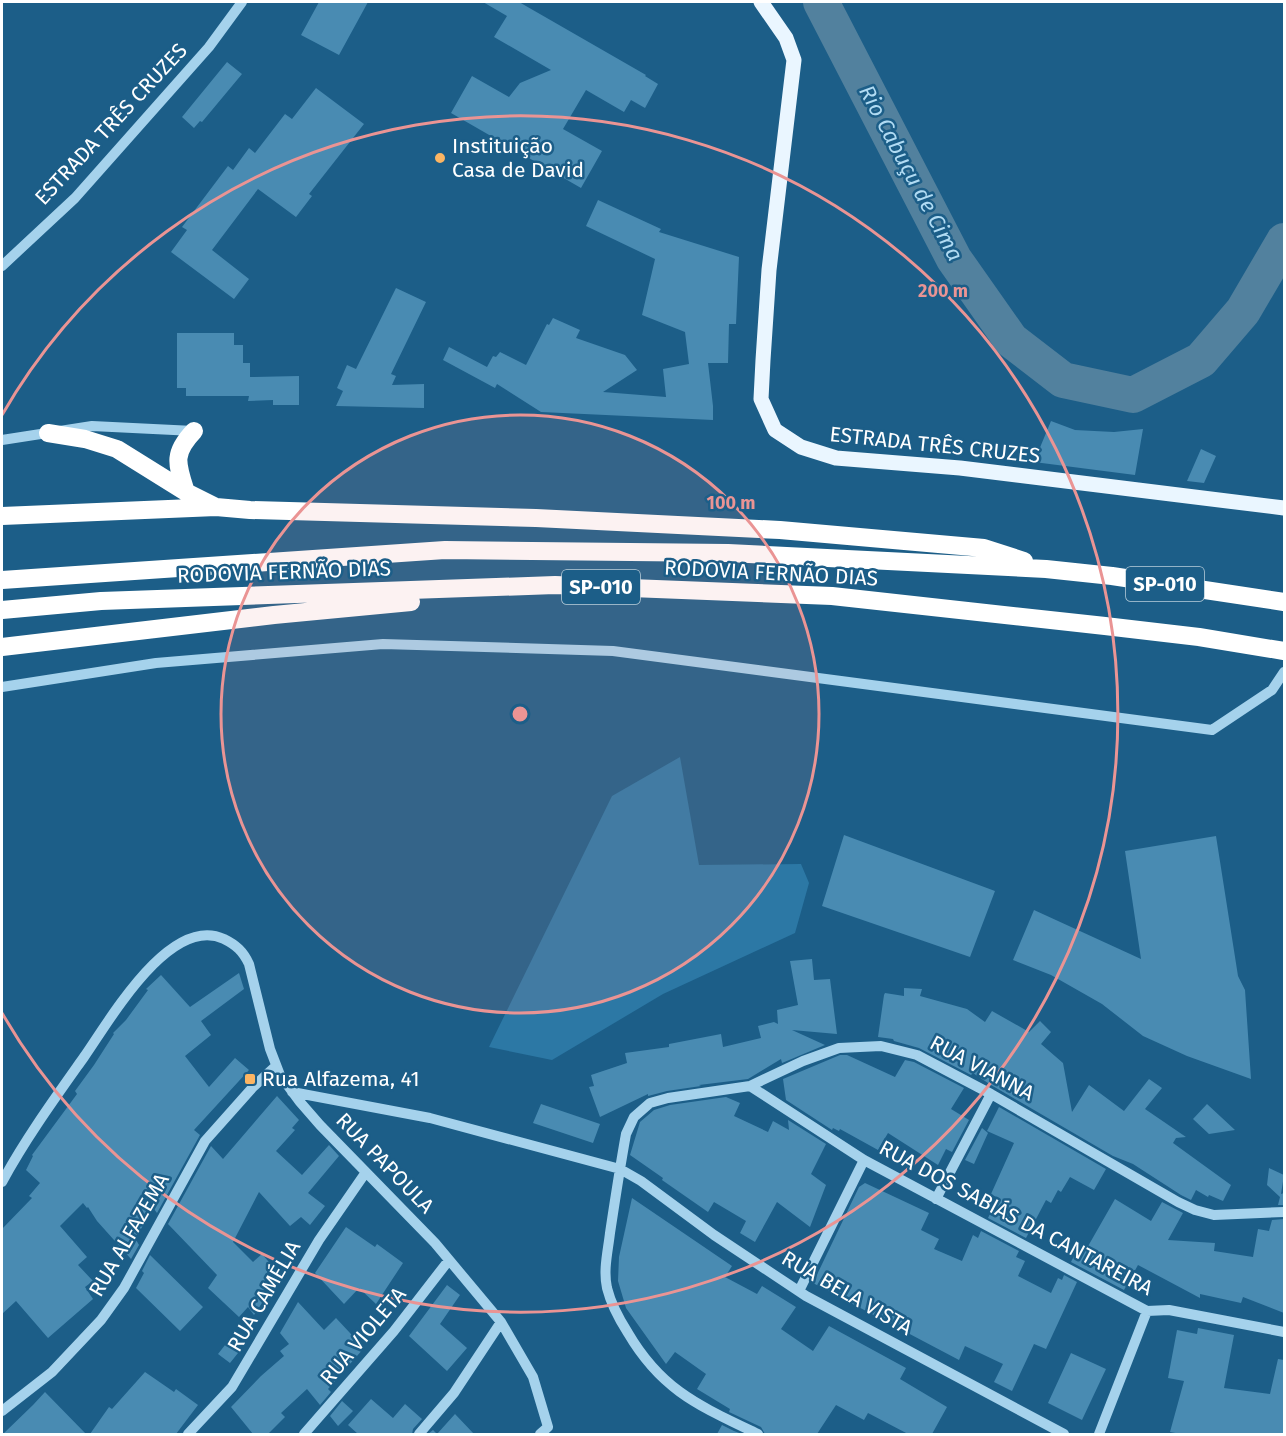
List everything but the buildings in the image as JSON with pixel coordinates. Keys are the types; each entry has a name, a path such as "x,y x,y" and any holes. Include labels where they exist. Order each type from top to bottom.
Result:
{"highway":[{"path":"186,492 178,467 178,452 183,442 194,432"},
{"path":"48,433 85,439 117,449 186,492 216,507"},
{"path":"2,516 216,507 306,512 536,518 780,530 984,548 1046,569"},
{"name":"RODOVIA FERNÃO DIAS","path":"2,580 445,550 728,553 1046,569 1112,576 1284,602"},
{"path":"2,647 274,615 573,586"},
{"name":"RODOVIA FERNÃO DIAS","path":"2,610 101,602 573,586 832,596 1199,637 1284,651"}],"main road":[{"name":"ESTRADA TRÊS CRUZES","path":"761,2 786,38 794,60 770,258 763,360 761,399 775,430 801,447 836,458 960,468 1284,508"}],"street":[{"name":"ESTRADA TRÊS CRUZES","path":"2,266 75,198 209,47 242,2"},
{"path":"2,440 92,426 194,432"},
{"path":"2,687 156,663 383,644 602,651 1212,730 1272,690 1284,672"},
{"name":"RUA PAPOULA","path":"2,1182 32,1130 135,984 149,968 176,946 201,934 210,934 234,944 245,955 276,1066 292,1092 320,1125 417,1224 501,1322 533,1377 546,1432"},
{"name":"RUA VIANNA","path":"758,1434 715,1414 675,1391 653,1370 635,1346 618,1316 607,1287 606,1264 626,1134 634,1117 650,1103 668,1098 750,1086 803,1061 839,1048 881,1046 917,1054 1178,1202 1196,1210 1214,1215 1284,1212"},
{"name":"RUA ALFAZEMA","path":"2,1411 52,1372 101,1320 124,1288 205,1141 253,1087 276,1066"},
{"name":"RUA DOS SABIÁS DA CANTAREIRA","path":"750,1086 864,1160 1147,1311 1168,1310 1284,1332"},
{"path":"292,1092 430,1118 620,1169"},
{"path":"936,1200 991,1094"},
{"path":"799,1291 864,1160"},
{"name":"RUA BELA VISTA","path":"620,1169 641,1181 714,1235 799,1291 1064,1434"},
{"name":"RUA CAMÉLIA","path":"188,1434 232,1387 319,1240 366,1173"},
{"name":"RUA VIOLETA","path":"304,1434 394,1331 449,1260"},
{"path":"1100,1434 1147,1311"},
{"path":"419,1434 454,1393 501,1322"}],"shaded area":[{"path":"680,757 699,865 801,864 809,883 795,933 663,994 552,1060 489,1047 612,796"}],"waterway":[{"name":"Rio Cabuçu de Cima","path":"821,2 954,259 1011,340 1063,380 1133,395 1201,360 1243,311 1284,241"}],"place":[{"name":"Instituição Casa de David","path":"440,158"},
{"name":"Rua Alfazema, 41","path":"250,1079"}]}
